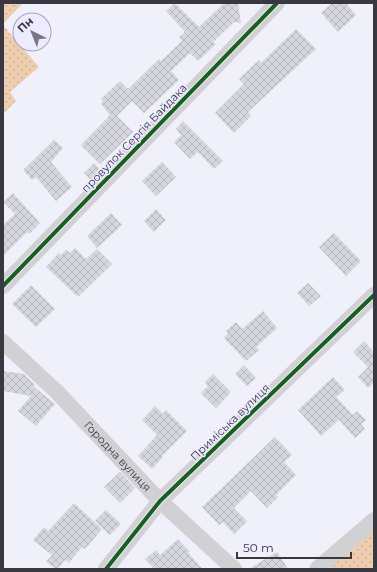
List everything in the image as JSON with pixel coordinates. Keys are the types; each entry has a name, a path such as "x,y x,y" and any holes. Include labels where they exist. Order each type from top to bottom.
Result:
{"street":[{"name":"провулок Сергія Байдака","path":"3,286 277,3"},
{"name":"Приміська вулиця","path":"106,569 160,501 374,295"},
{"name":"Городна вулиця","path":"3,342 57,392 160,501 234,569"},
{"path":"317,569 374,520"}],"shaded area":[{"path":"3,3 23,3 14,12 12,12 12,15 3,24"},
{"path":"3,25 12,36 12,52 26,52 39,67 10,92 16,101 3,114"},
{"path":"374,520 374,569 317,569"}],"building":[{"path":"175,3 199,27 224,3 238,3 241,23 234,22 213,42 216,44 198,61 190,53 171,71 179,80 144,113 132,101 117,116 133,132 100,164 81,145 110,115 101,104 103,102 101,99 120,81 128,89 159,59 161,61 182,41 179,37 185,32 166,11"},
{"path":"332,3 346,3 356,15 338,32 321,13"},
{"path":"296,29 316,49 248,112 251,116 234,133 215,113 244,84 239,79 259,60 261,63"},
{"path":"183,121 223,161 214,169 198,152 190,159 174,142 181,135 176,129"},
{"path":"54,140 63,148 51,162 72,187 56,201 36,177 32,180 23,170"},
{"path":"162,162 176,177 156,196 142,181"},
{"path":"94,163 101,171 92,181 84,173"},
{"path":"13,193 40,223 29,234 27,232 3,256 3,225 15,214 3,202"},
{"path":"156,209 166,220 154,232 144,221"},
{"path":"111,213 122,225 97,248 87,236"},
{"path":"334,233 361,261 346,276 319,247"},
{"path":"75,248 86,259 97,249 112,264 78,297 46,267 59,253 61,255 66,250 70,253"},
{"path":"308,283 321,296 309,306 297,293"},
{"path":"31,285 55,309 36,327 12,304"},
{"path":"263,311 277,328 256,347 259,350 246,361 224,338 228,333 226,331 236,322 242,329"},
{"path":"364,341 374,352 374,382 368,388 358,377 368,367 353,352"},
{"path":"244,365 256,378 247,386 235,374"},
{"path":"3,371 24,374 35,385 33,386 55,404 36,426 18,411 31,396 3,391"},
{"path":"213,374 231,392 216,408 201,393 208,386 205,382"},
{"path":"333,377 345,390 336,397 353,415 357,411 366,420 361,424 365,429 355,438 339,420 321,436 298,410"},
{"path":"155,406 163,414 166,410 187,431 162,456 163,457 152,469 138,456 157,435 142,420"},
{"path":"275,437 292,455 284,462 296,475 276,495 278,497 267,508 251,491 234,508 247,521 234,534 223,522 219,525 202,507"},
{"path":"120,472 135,488 120,503 104,487"},
{"path":"74,503 102,529 85,549 82,547 69,563 65,560 58,569 56,569 46,562 52,555 33,540 44,527 48,531"},
{"path":"106,510 121,524 110,535 95,521"},
{"path":"178,539 190,552 188,553 203,569 154,569 145,559 156,550 160,555"},
{"path":"277,552 288,569 249,569"}],"cycle path":[{"path":"3,286 277,3"},
{"path":"106,569 160,501 374,295"}]}
